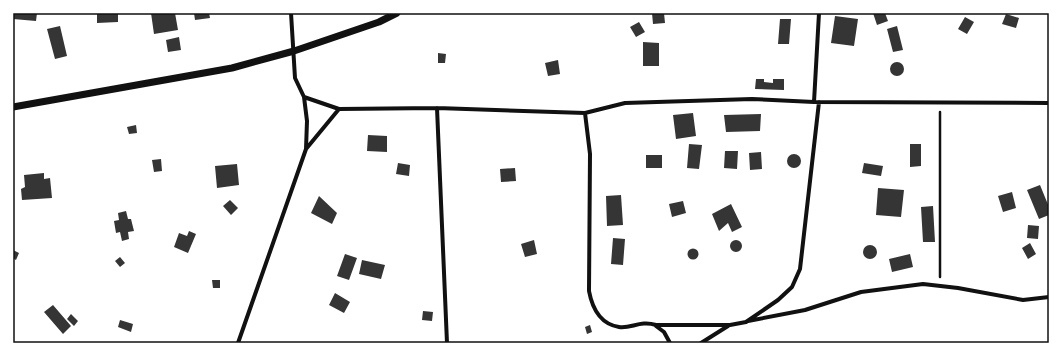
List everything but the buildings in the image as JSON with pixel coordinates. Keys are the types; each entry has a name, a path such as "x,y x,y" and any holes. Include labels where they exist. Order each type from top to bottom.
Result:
{"street":[{"path":"238,343 306,150 307,121 304,96 296,78 291,13"},
{"path":"13,107 232,68 294,51 379,22 398,13"},
{"path":"746,322 778,300 792,287 800,269 816,102 819,13"},
{"path":"304,96 339,109 438,108 585,114 625,102 752,99 816,102 1049,103"},
{"path":"438,108 447,343"},
{"path":"306,150 339,109"},
{"path":"585,114 590,154 588,291 591,305 598,315 608,323 620,327 639,323 656,325 730,325 805,310 861,292 923,284 1023,300 1049,297"},
{"path":"656,325 664,332 670,343"},
{"path":"701,343 730,325"}],"path":[{"path":"940,102 940,286"}]}
